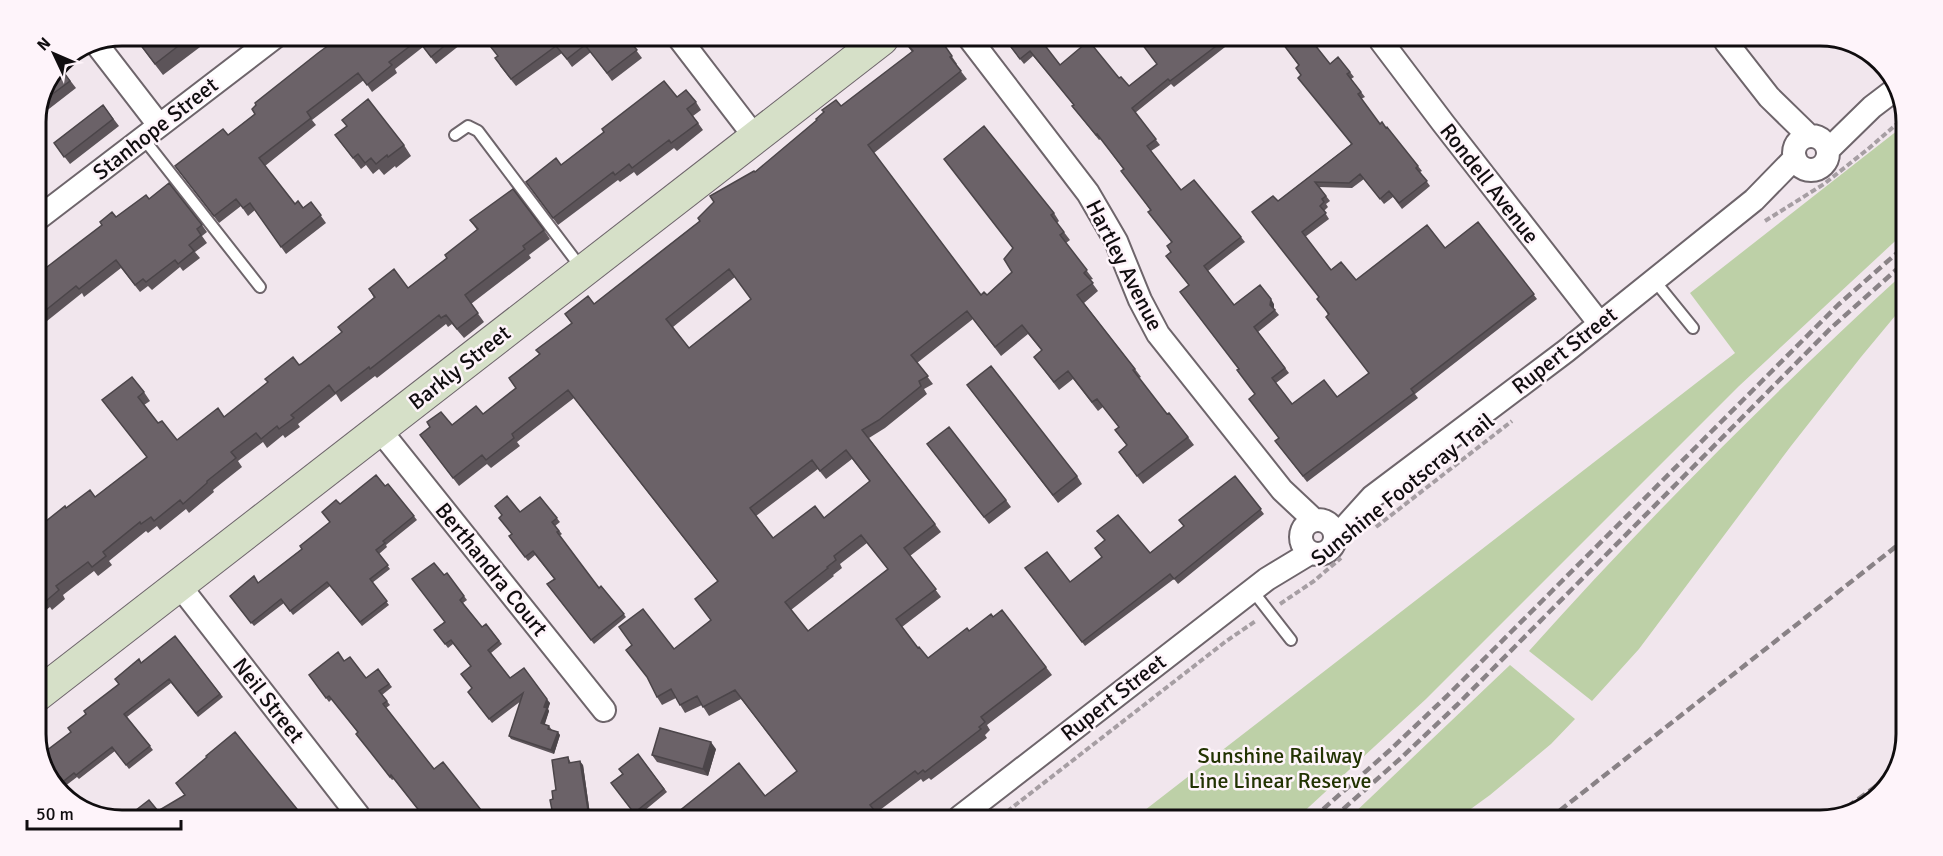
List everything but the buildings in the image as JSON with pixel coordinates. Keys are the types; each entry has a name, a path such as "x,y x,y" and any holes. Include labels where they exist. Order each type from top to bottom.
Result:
{"street":[{"name":"Stanhope Street","path":"47,206 151,132 262,47"},
{"path":"686,47 755,137"},
{"name":"Barkly Street","path":"47,687 872,47"},
{"name":"Hartley Avenue","path":"976,47 1088,193 1116,241 1140,300 1158,334 1318,537"},
{"name":"Rondell Avenue","path":"1386,47 1600,324"},
{"path":"1730,47 1809,149"},
{"path":"101,50 151,132"},
{"name":"Rupert Street","path":"969,810 1318,537 1600,324 1754,200 1809,149 1890,93"},
{"name":"Berthandra Court","path":"379,429 604,710"},
{"name":"Neil Street","path":"179,585 355,810"}],"lane":[{"path":"454,135 468,126 478,131 583,270"},
{"path":"151,132 260,287"},
{"path":"1654,280 1693,328"},
{"path":"1260,584 1269,612 1291,640"}],"path":[{"path":"1762,224 1824,184 1896,125"},
{"name":"Sunshine Footscray Trail","path":"1368,534 1514,420"},
{"name":"Sunshine Footscray Trail","path":"1009,810 1215,650 1314,581 1318,537"}],"green space":[{"name":"Sunshine Railway Line Linear Reserve","path":"1896,132 1896,240 1739,386 1426,699 1306,810 1145,810 1735,353 1690,293"},
{"path":"1896,280 1896,315 1791,446 1639,649 1592,701 1529,651 1712,457"},
{"path":"1510,665 1575,719 1551,744 1469,810 1357,810"}],"railway":[{"path":"1322,810 1447,696 1838,305 1896,254"},
{"path":"1342,810 1457,705 1831,328 1896,270"},
{"path":"1560,810 1896,546"},
{"path":"1855,802 1874,788"}]}
